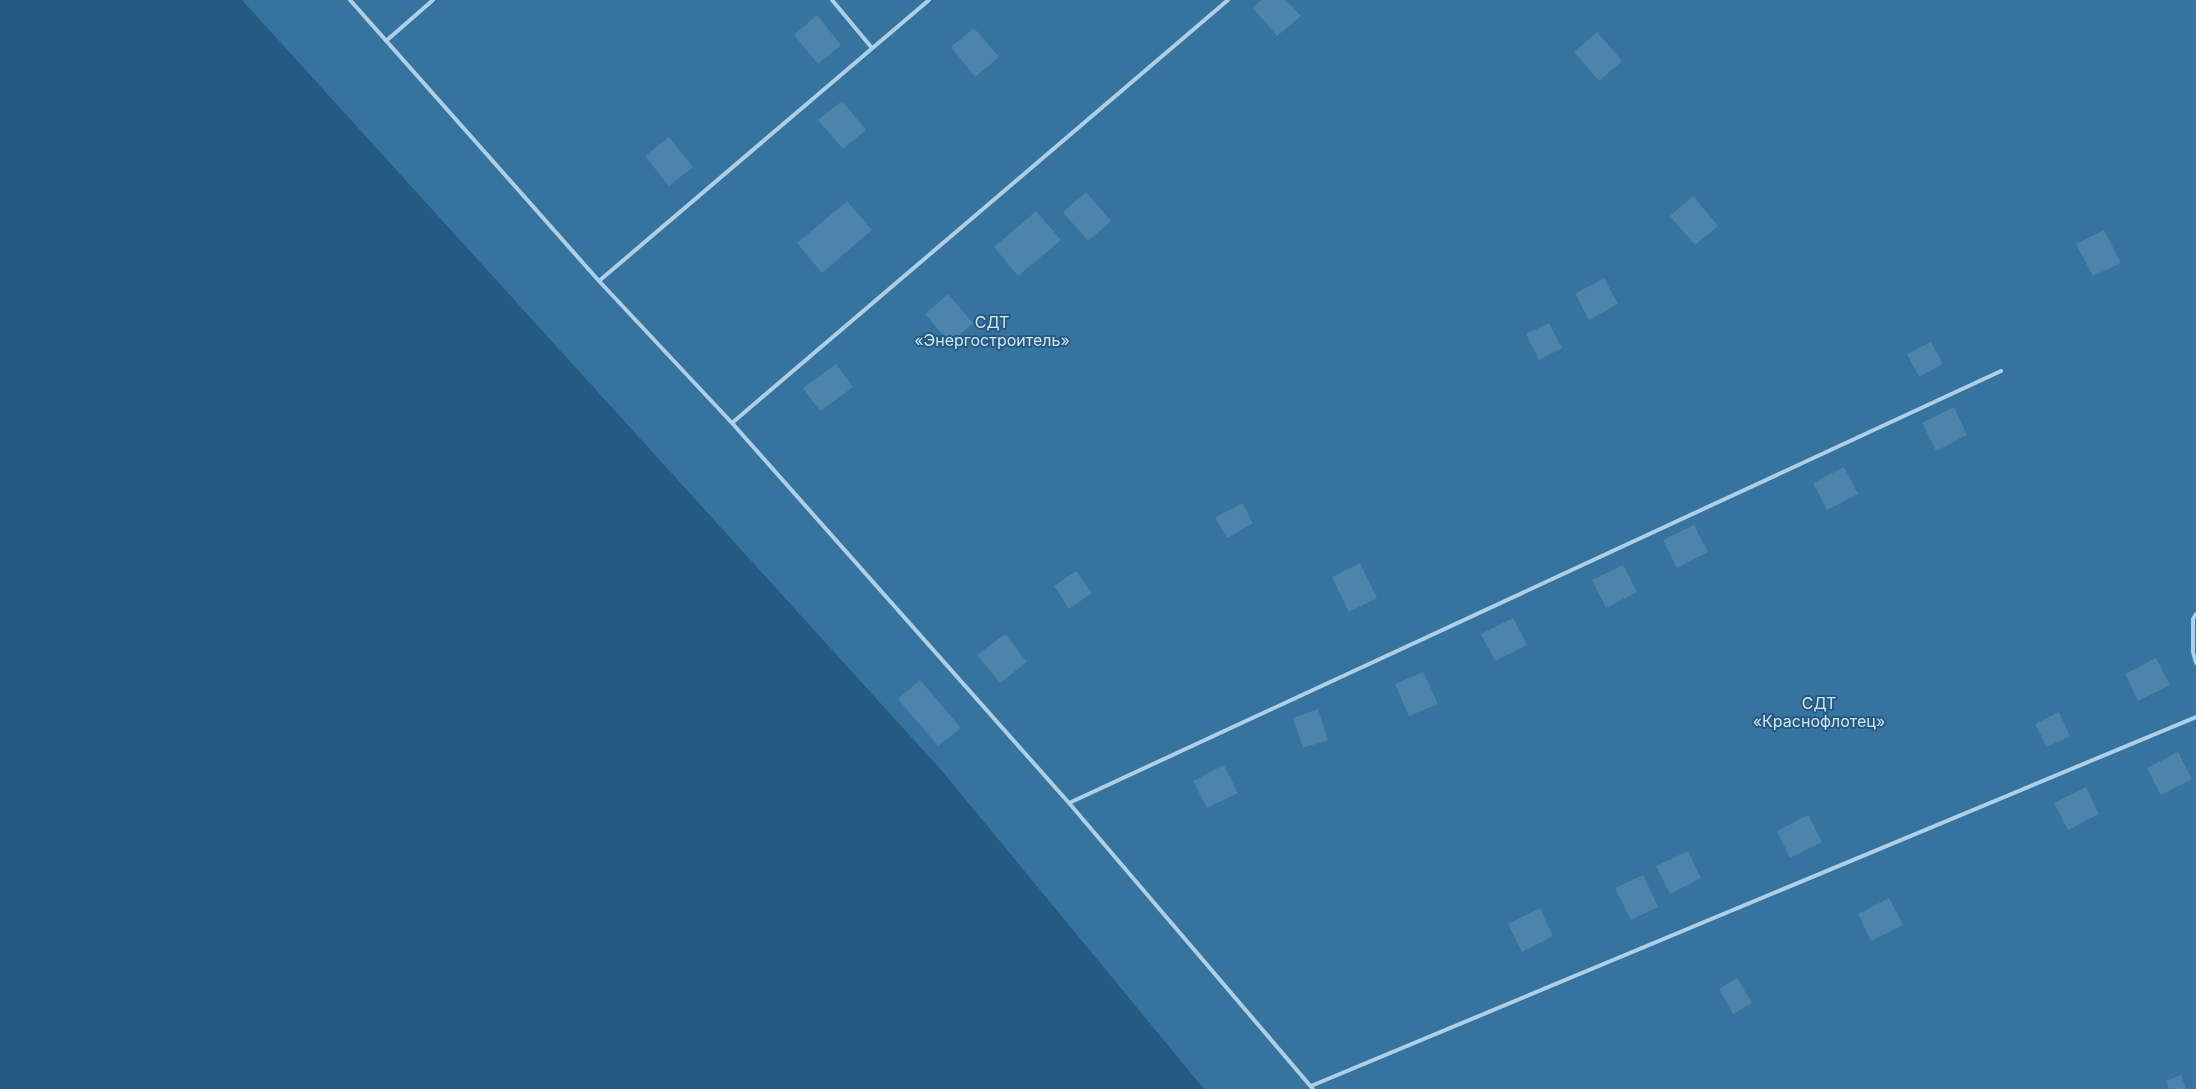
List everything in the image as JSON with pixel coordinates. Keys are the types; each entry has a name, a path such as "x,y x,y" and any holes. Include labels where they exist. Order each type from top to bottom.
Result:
{"lane":[{"path":"350,0 599,281 732,423 1069,803 1312,1088 2196,717"},
{"path":"386,42 433,0"},
{"path":"832,0 872,48"},
{"path":"599,281 929,0"},
{"path":"732,423 1228,0"},
{"path":"1069,803 2000,371"},
{"path":"2196,614 2193,619 2193,652 2196,663"}],"green space":[{"path":"242,0 2196,0 2196,1089 1204,1089 942,771"}],"building":[{"path":"1261,0 1286,0 1301,16 1277,36 1253,8"},
{"path":"817,15 841,45 818,64 794,35"},
{"path":"974,28 999,57 975,77 951,47"},
{"path":"1597,32 1622,61 1599,81 1574,52"},
{"path":"842,101 866,130 843,149 818,120"},
{"path":"669,137 693,167 669,186 645,156"},
{"path":"1086,192 1111,221 1088,241 1063,212"},
{"path":"1693,196 1718,226 1695,245 1670,216"},
{"path":"847,201 872,230 822,273 797,243"},
{"path":"1036,211 1061,240 1018,276 994,247"},
{"path":"2104,230 2121,263 2093,276 2076,244"},
{"path":"1604,278 1618,304 1589,320 1575,294"},
{"path":"948,294 973,323 950,343 925,314"},
{"path":"1549,323 1562,348 1539,360 1526,334"},
{"path":"1931,342 1943,364 1919,377 1907,354"},
{"path":"836,364 853,387 820,411 803,388"},
{"path":"1954,407 1967,435 1936,451 1922,423"},
{"path":"1844,467 1858,494 1827,510 1813,483"},
{"path":"1242,503 1253,523 1227,538 1215,518"},
{"path":"1694,525 1708,552 1677,568 1663,540"},
{"path":"1360,563 1377,598 1349,612 1332,577"},
{"path":"1623,565 1637,592 1606,608 1592,580"},
{"path":"1076,571 1092,593 1069,609 1054,586"},
{"path":"1513,618 1527,645 1495,661 1481,634"},
{"path":"1005,634 1027,662 1000,683 977,655"},
{"path":"2156,658 2170,685 2138,701 2125,674"},
{"path":"1423,672 1438,704 1409,716 1395,684"},
{"path":"920,680 961,728 938,746 898,699"},
{"path":"1318,709 1328,740 1303,748 1293,718"},
{"path":"2059,712 2070,736 2047,747 2035,724"},
{"path":"2178,752 2192,779 2161,795 2147,768"},
{"path":"1224,765 1238,793 1207,808 1193,781"},
{"path":"2086,787 2099,814 2068,830 2054,803"},
{"path":"1808,815 1822,842 1790,858 1777,831"},
{"path":"1688,851 1701,878 1670,894 1656,866"},
{"path":"1643,875 1658,907 1631,920 1615,888"},
{"path":"1889,898 1903,925 1871,941 1858,914"},
{"path":"1540,908 1553,936 1522,952 1508,924"},
{"path":"1737,978 1752,1003 1733,1014 1719,989"},
{"path":"2181,1075 2186,1089 2169,1089 2166,1081"}],"park label":[{"name":"СДТ «Энергостроитель»","path":"992,331"},
{"name":"СДТ «Краснофлотец»","path":"1819,712"}]}
